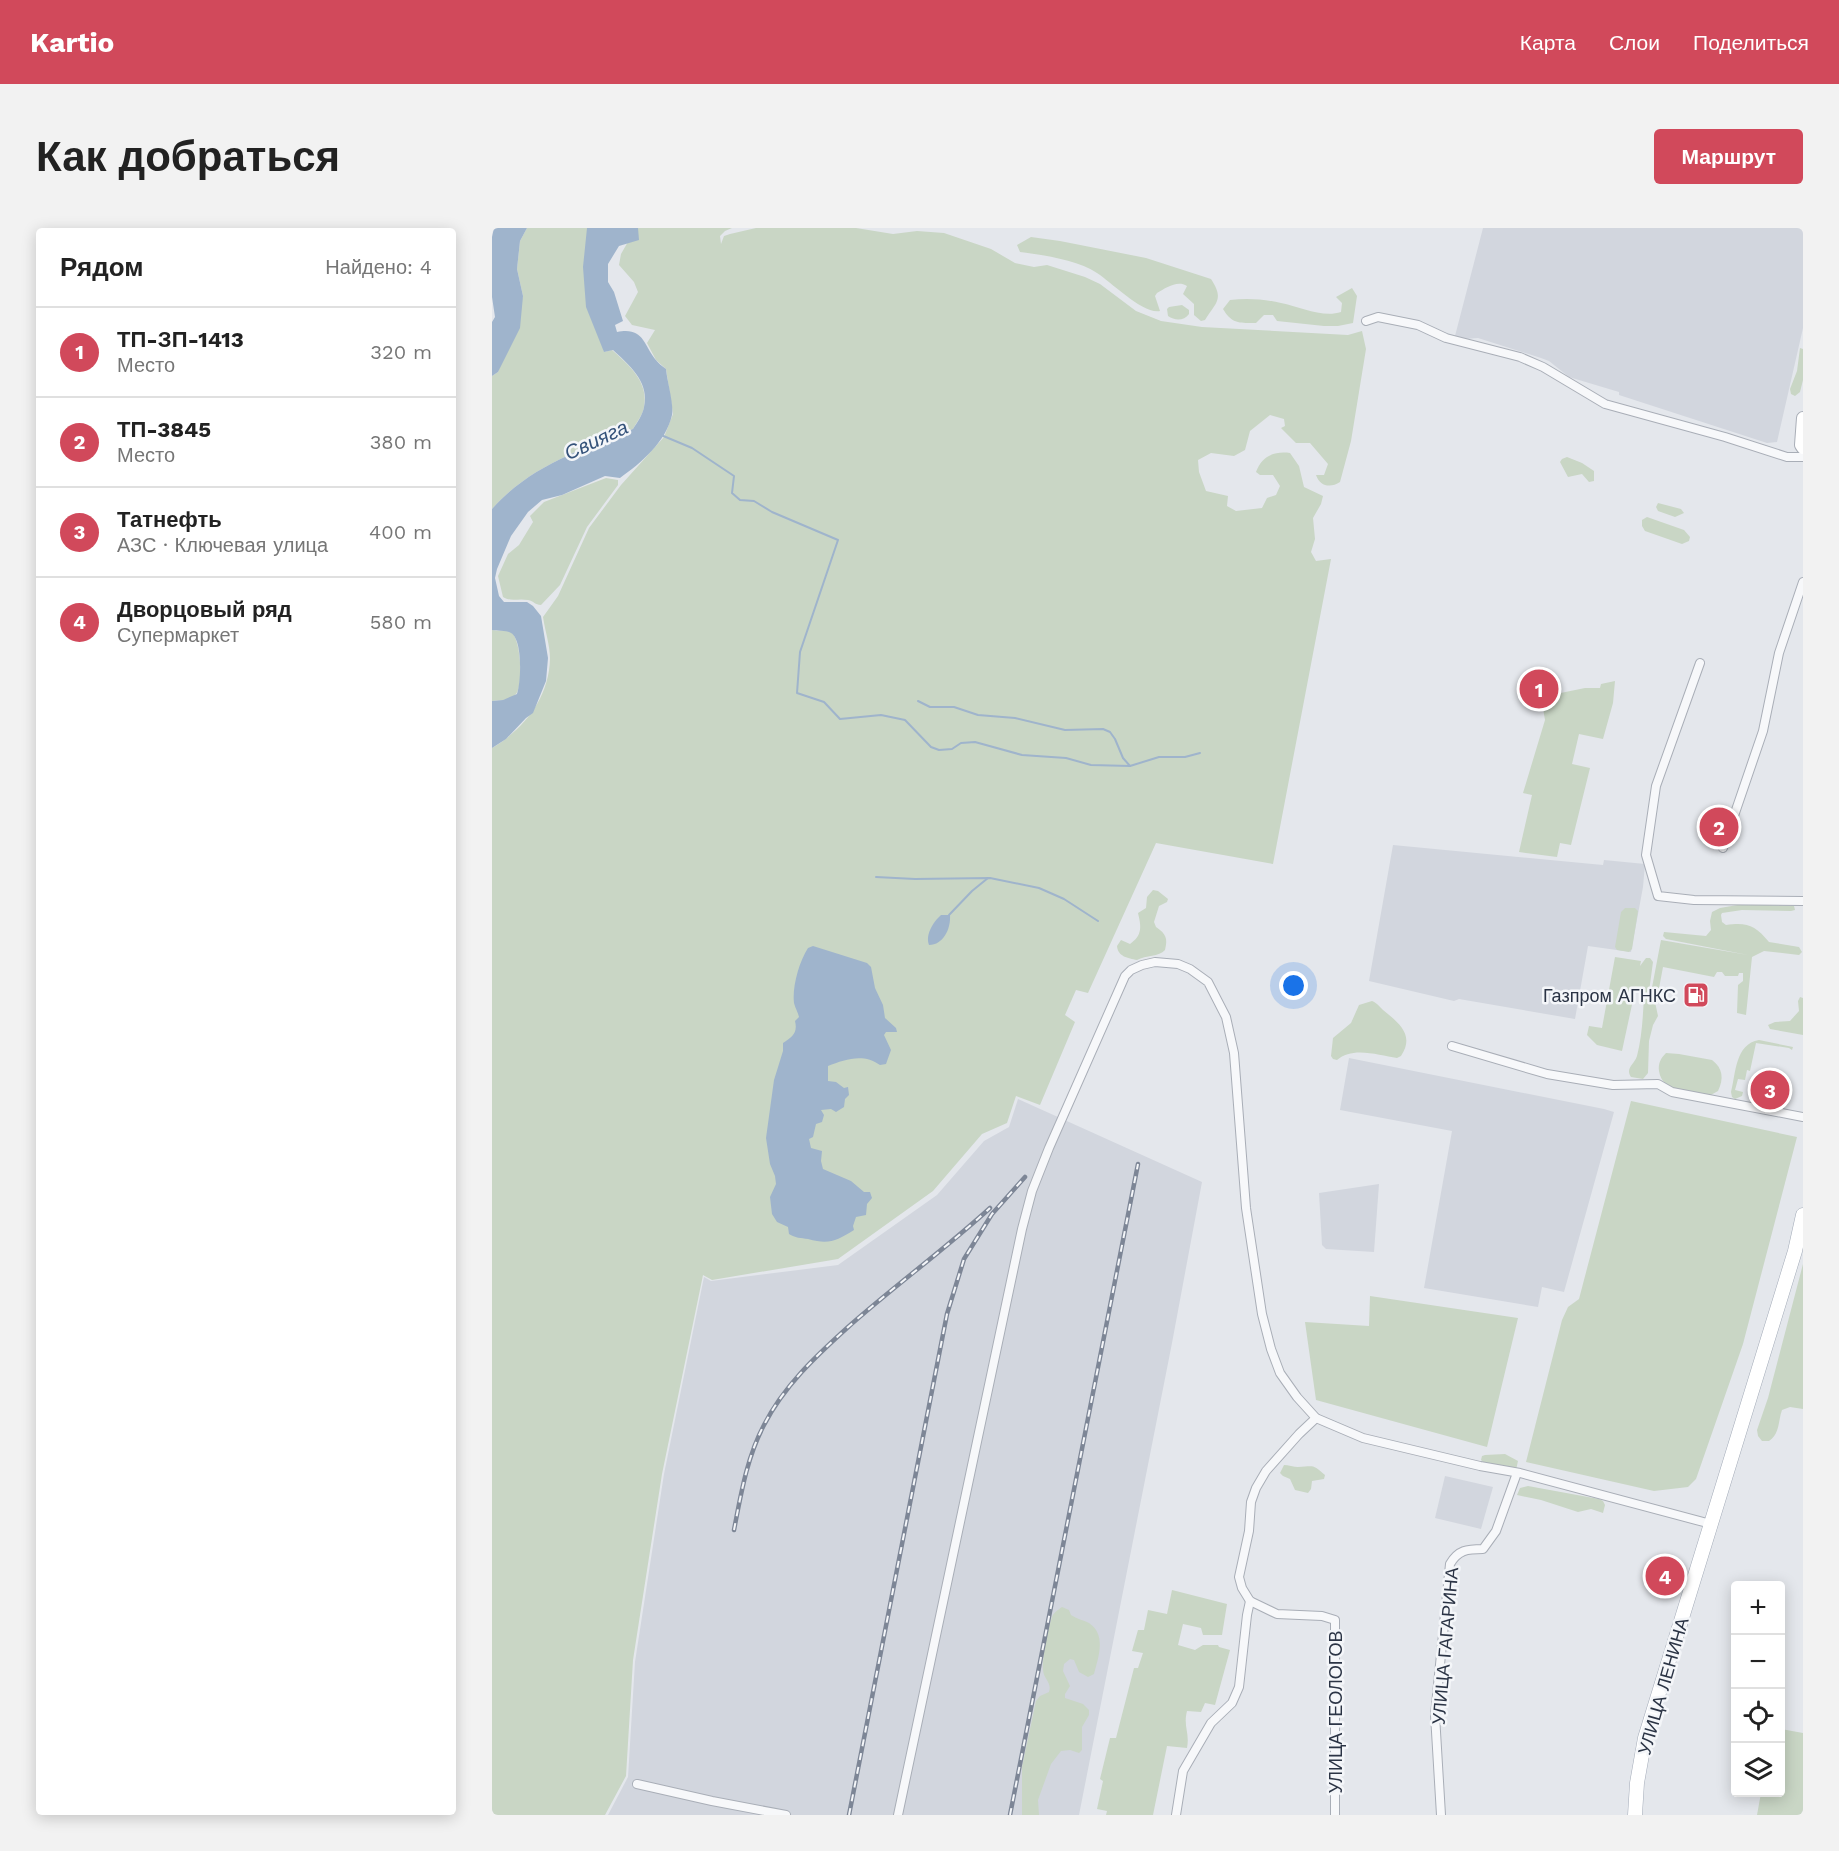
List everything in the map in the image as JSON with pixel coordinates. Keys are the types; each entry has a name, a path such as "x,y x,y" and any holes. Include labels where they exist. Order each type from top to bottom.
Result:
{"main road":[{"name":"УЛИЦА ЛЕНИНА","path":"1635,1815 1637,1783 1645,1738 1795,1251 1803,1215"}],"street":[{"path":"1366,321 1378,317 1418,324 1446,338 1520,357 1543,367 1605,404 1725,437 1786,458 1803,457"},
{"path":"1803,418 1801,445 1803,448"},
{"path":"1723,848 1764,731 1779,653 1803,582"},
{"path":"1700,663 1656,786 1646,855 1658,896 1695,900 1803,901"},
{"path":"898,1815 1032,1191 1125,976 1142,965 1169,962 1190,969 1208,982 1226,1017 1234,1053 1246,1208 1262,1314 1280,1372 1297,1397 1316,1418 1363,1438 1517,1473 1711,1524"},
{"path":"1452,1046 1547,1074 1613,1084 1658,1084 1672,1092 1803,1117"},
{"path":"1176,1815 1183,1771 1211,1723 1232,1703 1239,1687 1250,1601 1242,1588 1239,1577 1250,1531 1251,1502 1266,1471 1316,1418"},
{"name":"УЛИЦА ГАГАРИНА","path":"1441,1815 1435,1715 1450,1564 1461,1551 1483,1549 1496,1531 1517,1473"},
{"name":"УЛИЦА ГЕОЛОГОВ","path":"1250,1601 1276,1614 1322,1616 1335,1620 1335,1815"},
{"path":"636,1784 712,1802 786,1815"}],"shaded area":[{"path":"1483,228 1803,228 1803,328 1777,442 1767,443 1619,395 1619,392 1569,377 1549,361 1541,358 1478,338 1464,339 1455,336"},
{"path":"1393,845 1603,865 1604,860 1645,864 1631,952 1588,946 1575,1019 1459,999 1454,1001 1369,981"},
{"path":"1349,1058 1614,1112 1564,1292 1542,1287 1538,1307 1424,1288 1452,1131 1340,1110"},
{"path":"1018,1099 1202,1182 1079,1815 608,1815 628,1777 635,1662 664,1474 704,1277 711,1281 838,1265 937,1195 984,1141 1009,1127"},
{"path":"1379,1184 1374,1252 1326,1249 1322,1245 1319,1193"},
{"path":"1445,1476 1493,1487 1481,1529 1435,1518"}],"green space":[{"path":"527,228 587,228 604,352 612,350 636,375 644,390 644,407 633,429 576,452 540,470 507,494 492,509 492,376 498,372 523,296 517,269 520,241"},
{"path":"632,228 732,228 720,236 721,244 724,236 756,228 856,228 893,234 917,231 944,233 991,249 1015,263 1034,267 1047,265 1085,277 1100,284 1136,311 1161,321 1202,327 1348,335 1362,331 1366,349 1351,441 1340,482 1330,486 1320,482 1316,475 1324,475 1328,464 1310,443 1296,443 1281,428 1285,426 1284,419 1270,415 1250,431 1245,450 1234,456 1211,453 1198,460 1199,472 1206,491 1228,496 1227,506 1236,511 1262,508 1267,498 1276,495 1280,486 1273,475 1260,475 1256,472 1265,458 1279,453 1290,453 1299,466 1304,487 1323,496 1313,518 1315,539 1311,552 1316,561 1331,559 1273,864 1156,843 1088,993 1076,990 1065,1015 1075,1022 1040,1105 1016,1096 1007,1123 982,1134 933,1191 838,1259 712,1280 703,1275 662,1474 633,1660 626,1776 605,1815 492,1815 492,748 524,722 540,699 549,673 550,659 543,617 558,596 589,528 621,485 664,437 673,414 666,369 656,360 647,343 655,330 632,325 625,316 638,292 634,282 619,265 621,254 633,233"},
{"path":"1031,237 1146,258 1211,279 1217,292 1217,301 1205,320 1201,321 1194,315 1194,304 1183,294 1187,286 1175,284 1157,293 1155,296 1160,311 1153,311 1128,297 1089,268 1060,259 1020,252 1017,245"},
{"path":"1352,288 1357,296 1353,323 1338,326 1277,321 1273,315 1264,315 1256,323 1240,323 1230,318 1223,309 1230,300 1256,299 1319,313 1334,314 1341,312 1342,303 1336,297"},
{"path":"1182,305 1189,310 1185,318 1179,320 1168,316 1169,307"},
{"path":"1800,348 1803,349 1803,380 1800,392 1795,396 1791,394 1790,389 1797,371"},
{"path":"1567,457 1594,471 1594,481 1589,482 1582,474 1568,477 1560,462"},
{"path":"606,478 618,480 618,485 587,527 560,585 541,605 528,600 503,597 498,576 508,554 519,545 533,522 530,516 544,502"},
{"path":"1658,503 1681,509 1684,513 1675,517 1658,511 1656,507"},
{"path":"1647,517 1684,530 1690,537 1689,541 1682,544 1645,531 1642,520"},
{"path":"492,630 509,631 514,636 519,653 520,683 513,697 492,701"},
{"path":"1615,681 1613,703 1603,739 1579,734 1572,764 1590,768 1571,845 1560,843 1557,857 1519,852 1532,795 1523,793 1545,720 1541,697 1585,688 1600,688 1601,684"},
{"path":"1153,890 1168,899 1159,906 1154,922 1165,937 1165,950 1137,960 1124,956 1119,953 1117,946 1121,940 1130,944 1139,934 1138,913 1146,908 1147,897"},
{"path":"1743,904 1794,906 1795,910 1791,911 1742,910 1722,913 1722,922 1726,925 1750,926 1769,942 1799,947 1802,952 1799,955 1764,951 1752,957 1746,1015 1737,1013 1738,985 1743,981 1743,973 1739,973 1738,976 1725,976 1722,972 1717,972 1714,977 1663,967 1657,999 1650,998 1661,940 1748,955 1666,939 1663,936 1664,932 1706,936 1711,930 1712,912 1720,908"},
{"path":"1625,908 1635,908 1638,911 1632,949 1629,952 1617,950 1615,947 1621,912"},
{"path":"1615,957 1641,961 1640,966 1646,958 1650,958 1653,962 1648,999 1655,1002 1658,1016 1649,1041 1648,1073 1643,1079 1631,1077 1629,1074 1637,1056 1643,1018 1644,996 1637,991 1636,986 1622,1051 1597,1045 1587,1035 1589,1026 1602,1028"},
{"path":"1800,997 1803,998 1803,1035 1770,1029 1768,1025 1775,1022 1790,1021 1799,1011"},
{"path":"1372,1001 1395,1020 1403,1030 1406,1042 1401,1056 1397,1058 1358,1052 1350,1053 1337,1060 1333,1059 1331,1056 1333,1038 1351,1023 1359,1005"},
{"path":"1759,1040 1793,1047 1792,1050 1756,1043 1750,1071 1747,1070 1745,1080 1738,1079 1735,1090 1743,1092 1742,1096 1735,1099 1731,1092 1738,1060 1745,1047"},
{"path":"1666,1053 1712,1060 1721,1074 1718,1091 1709,1096 1686,1093 1666,1084 1661,1078 1659,1068 1660,1061"},
{"path":"1631,1101 1797,1137 1743,1344 1696,1479 1688,1487 1654,1491 1526,1462 1562,1320 1568,1307 1579,1299"},
{"path":"1803,1264 1803,1409 1790,1407 1782,1410 1775,1435 1769,1441 1762,1441 1757,1430 1768,1398"},
{"path":"1370,1296 1518,1318 1487,1447 1316,1400 1305,1322 1369,1326"},
{"path":"1505,1454 1518,1461 1516,1470 1484,1463 1481,1460 1485,1455"},
{"path":"1284,1465 1313,1466 1325,1475 1324,1479 1312,1481 1308,1493 1295,1490 1290,1479 1280,1473"},
{"path":"1528,1486 1599,1499 1605,1505 1603,1513 1591,1509 1578,1512 1517,1495 1520,1488"},
{"path":"1172,1590 1227,1604 1222,1635 1203,1635 1201,1628 1183,1624 1178,1645 1195,1650 1203,1645 1218,1645 1230,1650 1215,1705 1205,1703 1201,1712 1187,1711 1187,1748 1167,1746 1153,1815 1106,1815 1107,1811 1097,1809 1103,1781 1100,1779 1110,1738 1116,1738 1134,1668 1138,1668 1143,1653 1132,1651 1138,1630 1144,1630 1148,1610 1167,1614"},
{"path":"1062,1607 1069,1610 1071,1615 1095,1628 1100,1640 1094,1674 1088,1677 1079,1672 1074,1660 1070,1659 1064,1664 1063,1671 1070,1686 1065,1698 1083,1704 1089,1710 1089,1715 1082,1727 1082,1750 1079,1753 1070,1750 1061,1751 1051,1764 1038,1800 1039,1815 1022,1815 1022,1767 1036,1701 1050,1689 1043,1670 1043,1658 1052,1617"},
{"path":"1785,1730 1803,1733 1803,1815 1757,1815 1760,1797 1785,1797"}],"water":[{"path":"494,228 527,228 520,241 517,269 523,296 520,328 498,372 492,376 492,322 495,317 492,297"},
{"name":"Свияга","path":"587,228 638,228 639,240 619,246 608,264 608,282 614,292 623,321 615,325 617,332 626,331 637,334 656,360 666,369 672,415 658,443 628,472 620,478 605,476 562,495 542,500 528,512 511,536 495,578 499,596 504,602 527,602 541,616 548,658 546,681 533,713 506,739 492,748 492,701 503,700 517,694 520,671 518,644 515,637 509,632 492,630 492,509 523,481 540,470 576,452 633,429 644,407 644,390 637,375 613,350 604,352 586,307 583,267"},
{"path":"941,915 950,915 947,931 942,939 929,945 930,929"},
{"path":"813,946 867,963 871,967 885,1018 896,1028 897,1032 886,1032 884,1035 891,1050 886,1064 880,1065 868,1059 854,1058 828,1066 828,1081 836,1082 844,1088 848,1087 849,1095 845,1099 844,1107 836,1112 831,1109 821,1110 824,1115 822,1122 816,1124 813,1137 809,1139 811,1148 822,1151 823,1169 851,1181 864,1192 870,1192 872,1198 867,1204 866,1215 856,1217 854,1230 827,1242 798,1238 789,1234 788,1227 777,1222 772,1214 770,1197 776,1184 766,1138 774,1080 783,1051 783,1043 794,1034 795,1021 799,1017 794,1005 797,975 808,948"}],"waterway":[{"path":"661,435 692,448 734,476 732,493 740,500 754,501 772,512 838,540 800,652 797,693 824,702 840,719 881,715 905,720 931,747 939,750 952,749 961,743 975,742 1022,755 1066,758 1091,765 1130,766 1159,757 1185,757 1200,753"},
{"path":"918,701 930,707 954,707 978,715 1015,718 1065,730 1103,729 1110,732 1123,758 1130,766"},
{"path":"876,877 990,878 1039,888 1064,899 1098,921"},
{"path":"949,915 988,878"}],"railway":[{"path":"1010,1815 1138,1164"},
{"path":"849,1815 947,1314 964,1259 992,1214 1025,1177"},
{"path":"734,1530 753,1450 764,1425 781,1397 812,1361 847,1328 990,1208"}],"place":[{"name":"ТП-ЗП-1413","path":"1539,689"},
{"name":"ТП-3845","path":"1719,827"},
{"name":"Газпром АГНКС","path":"1696,995"},
{"name":"Татнефть","path":"1770,1090"},
{"name":"Дворцовый ряд","path":"1665,1576"}]}
